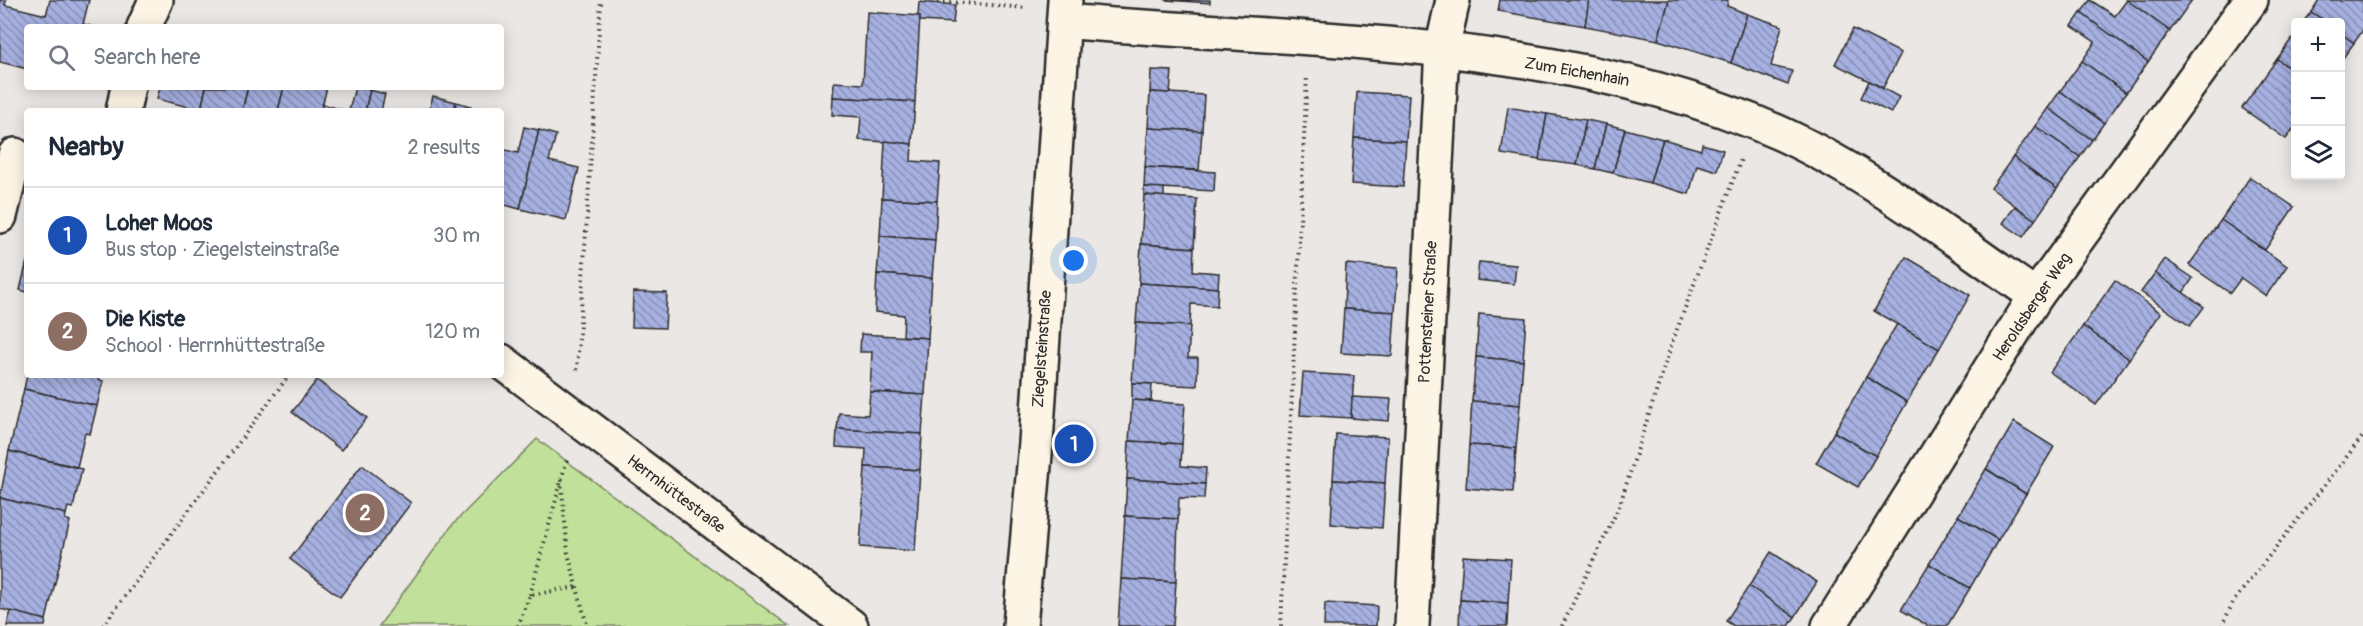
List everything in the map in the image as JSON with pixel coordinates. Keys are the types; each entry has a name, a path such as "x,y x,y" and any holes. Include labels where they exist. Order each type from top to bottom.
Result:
{"street":[{"path":"145,24 156,0"},
{"name":"Pottensteiner Straße","path":"1412,626 1442,49 1453,0"},
{"name":"Heroldsberger Weg","path":"1829,626 2036,296 2251,0"},
{"name":"Zum Eichenhain","path":"1064,10 1308,39 1442,49 1634,81 1755,123 1859,175 2036,296"},
{"name":"Ziegelsteinstraße","path":"1020,626 1036,443 1064,10"},
{"path":"124,108 127,90"},
{"path":"0,216 14,155"},
{"name":"Herrnhüttestraße","path":"504,363 851,626"}],"path":[{"path":"557,404 579,367 601,0"},
{"path":"926,0 1064,10"},
{"path":"1281,626 1308,39"},
{"path":"1562,626 1618,507 1672,344 1755,123"},
{"path":"103,626 287,378"},
{"path":"2222,626 2233,602 2363,436"},
{"path":"518,626 530,595 561,476 568,554 587,626"},
{"path":"530,595 577,587"}],"green space":[{"path":"537,439 789,626 379,626 453,524"}],"building":[{"path":"0,0 6,0 5,5 46,15 50,0 89,0 83,24 24,24 24,68 0,62"},
{"path":"1165,0 1210,0 1210,3"},
{"path":"1500,0 1589,0 1585,26 1498,11"},
{"path":"1589,0 1669,0 1658,40 1585,26"},
{"path":"1669,0 1728,0 1727,6 1747,14 1731,63 1658,40"},
{"path":"2090,0 2115,16 2127,0 2170,31 2148,62 2081,13"},
{"path":"2127,0 2192,0 2170,31"},
{"path":"2319,0 2363,0 2363,30 2354,43 2345,37 2345,18 2320,18 2311,12"},
{"path":"919,2 955,5 953,23 920,21"},
{"path":"867,12 920,16 915,102 833,97 834,82 863,84"},
{"path":"2311,12 2320,18 2306,18"},
{"path":"2081,13 2148,62 2126,93 2082,61 2095,42 2072,26"},
{"path":"1747,14 1782,26 1771,66 1792,71 1788,85 1731,63"},
{"path":"1853,29 1901,53 1883,88 1835,64"},
{"path":"2345,37 2354,43 2345,55"},
{"path":"2291,40 2291,69 2277,59"},
{"path":"2277,59 2291,69 2291,132 2286,139 2242,108"},
{"path":"2082,61 2126,93 2104,123 2060,91"},
{"path":"1151,70 1172,71 1170,93 1150,92"},
{"path":"1869,81 1899,97 1891,113 1861,98"},
{"path":"159,90 205,90 201,108 157,99"},
{"path":"205,90 247,90 243,108 201,108"},
{"path":"247,90 283,90 279,108 243,108"},
{"path":"283,90 326,90 322,108 279,108"},
{"path":"354,90 370,90 366,108 350,108"},
{"path":"370,90 385,94 382,108 366,108"},
{"path":"2060,91 2104,123 2092,140 2048,108"},
{"path":"1150,92 1204,95 1202,131 1148,128"},
{"path":"1357,92 1409,95 1406,141 1354,138"},
{"path":"433,96 456,102 455,108 430,108"},
{"path":"833,97 915,102 912,144 859,140 861,117 832,115"},
{"path":"456,102 471,106 471,108 455,108"},
{"path":"322,104 336,108 321,108"},
{"path":"1508,107 1547,114 1539,160 1501,154"},
{"path":"2048,108 2092,140 2080,157 2035,126"},
{"path":"1547,114 1586,120 1577,165 1539,160"},
{"path":"1586,120 1606,124 1595,169 1577,165"},
{"path":"1606,124 1625,129 1613,173 1595,169"},
{"path":"2035,126 2080,157 2057,189 2013,157"},
{"path":"524,127 539,130 520,209 504,205 504,150 518,153"},
{"path":"1148,128 1202,131 1199,170 1145,167"},
{"path":"1625,129 1663,139 1650,183 1613,173"},
{"path":"539,130 556,135 549,161 579,168 566,220 520,209"},
{"path":"1354,138 1406,141 1403,187 1351,184"},
{"path":"1663,139 1701,150 1702,144 1723,150 1717,171 1697,165 1689,194 1650,183"},
{"path":"885,141 912,144 911,161 940,163 937,201 882,198"},
{"path":"2013,157 2057,189 2035,220 1991,188"},
{"path":"1145,167 1215,172 1214,191 1144,187"},
{"path":"2250,177 2294,207 2265,250 2221,220"},
{"path":"1144,187 1164,188 1164,197 1144,195"},
{"path":"1144,195 1197,199 1194,248 1141,244"},
{"path":"882,198 937,201 935,240 880,236"},
{"path":"2015,206 2035,220 2023,237 2003,223"},
{"path":"2221,220 2287,266 2266,296 2241,278 2230,293 2189,265"},
{"path":"880,236 935,240 932,278 877,274"},
{"path":"1141,244 1194,248 1193,271 1219,273 1218,288 1139,283"},
{"path":"1906,257 1970,295 1939,349 1874,311"},
{"path":"2165,259 2193,278 2183,293 2155,273"},
{"path":"1479,262 1516,265 1514,284 1477,280"},
{"path":"1346,264 1398,268 1395,312 1344,309"},
{"path":"24,273 24,291 20,290"},
{"path":"2155,273 2204,307 2190,326 2141,292"},
{"path":"877,274 932,278 928,338 903,336 904,315 875,312"},
{"path":"2115,280 2161,313 2129,359 2083,326"},
{"path":"1139,283 1218,288 1217,306 1191,304 1190,326 1136,323"},
{"path":"633,292 667,293 665,328 632,327"},
{"path":"1344,309 1395,312 1392,356 1341,353"},
{"path":"1479,314 1526,318 1523,361 1476,357"},
{"path":"1136,323 1190,326 1188,358 1198,358 1197,386 1132,383"},
{"path":"1897,324 1939,349 1907,402 1866,377"},
{"path":"2083,326 2129,359 2096,405 2050,372"},
{"path":"861,334 928,338 925,395 870,392 872,352 860,352"},
{"path":"1476,357 1523,361 1520,405 1472,401"},
{"path":"1303,373 1354,376 1351,418 1300,415"},
{"path":"1866,377 1907,402 1876,456 1834,432"},
{"path":"26,378 98,378 103,381 97,406 24,389"},
{"path":"317,380 367,418 341,450 292,412"},
{"path":"1132,383 1152,384 1151,401 1132,400"},
{"path":"24,389 97,406 90,434 85,433 77,467 9,451"},
{"path":"870,392 925,395 922,434 837,429 839,413 868,415"},
{"path":"1352,397 1391,399 1389,421 1351,418"},
{"path":"1132,400 1185,404 1182,444 1129,441"},
{"path":"1472,401 1520,405 1516,448 1469,445"},
{"path":"2014,422 2054,447 2026,494 1986,469"},
{"path":"837,429 922,434 920,470 865,467 866,449 836,447"},
{"path":"1834,432 1876,456 1858,487 1816,463"},
{"path":"1336,434 1388,437 1385,483 1333,480"},
{"path":"1129,441 1182,444 1181,466 1206,468 1205,484 1127,479"},
{"path":"1469,445 1516,448 1513,492 1466,488"},
{"path":"9,451 82,469 73,508 68,507 66,514 0,498"},
{"path":"362,465 411,503 340,597 290,559"},
{"path":"865,467 920,470 915,551 860,547"},
{"path":"1986,469 2026,494 1998,540 1958,516"},
{"path":"1127,479 1205,484 1204,499 1179,498 1178,519 1125,516"},
{"path":"1333,480 1385,483 1382,528 1331,524"},
{"path":"0,498 66,514 65,519 70,521 46,620 0,609"},
{"path":"1125,516 1178,519 1176,582 1121,579"},
{"path":"1958,516 1998,540 1970,588 1929,564"},
{"path":"1771,552 1817,582 1795,617 1749,586"},
{"path":"1463,556 1511,559 1508,603 1460,600"},
{"path":"1929,564 1970,588 1947,626 1928,626 1901,610"},
{"path":"1121,579 1176,582 1173,626 1118,626"},
{"path":"1749,586 1795,617 1789,626 1734,626 1726,621"},
{"path":"1460,600 1508,603 1507,626 1459,626"},
{"path":"1325,603 1377,606 1376,626 1324,626"},
{"path":"11,611 46,620 45,626 7,626"}],"place":[{"name":"Loher Moos","path":"1074,444"},
{"name":"Die Kiste","path":"365,513"}]}
